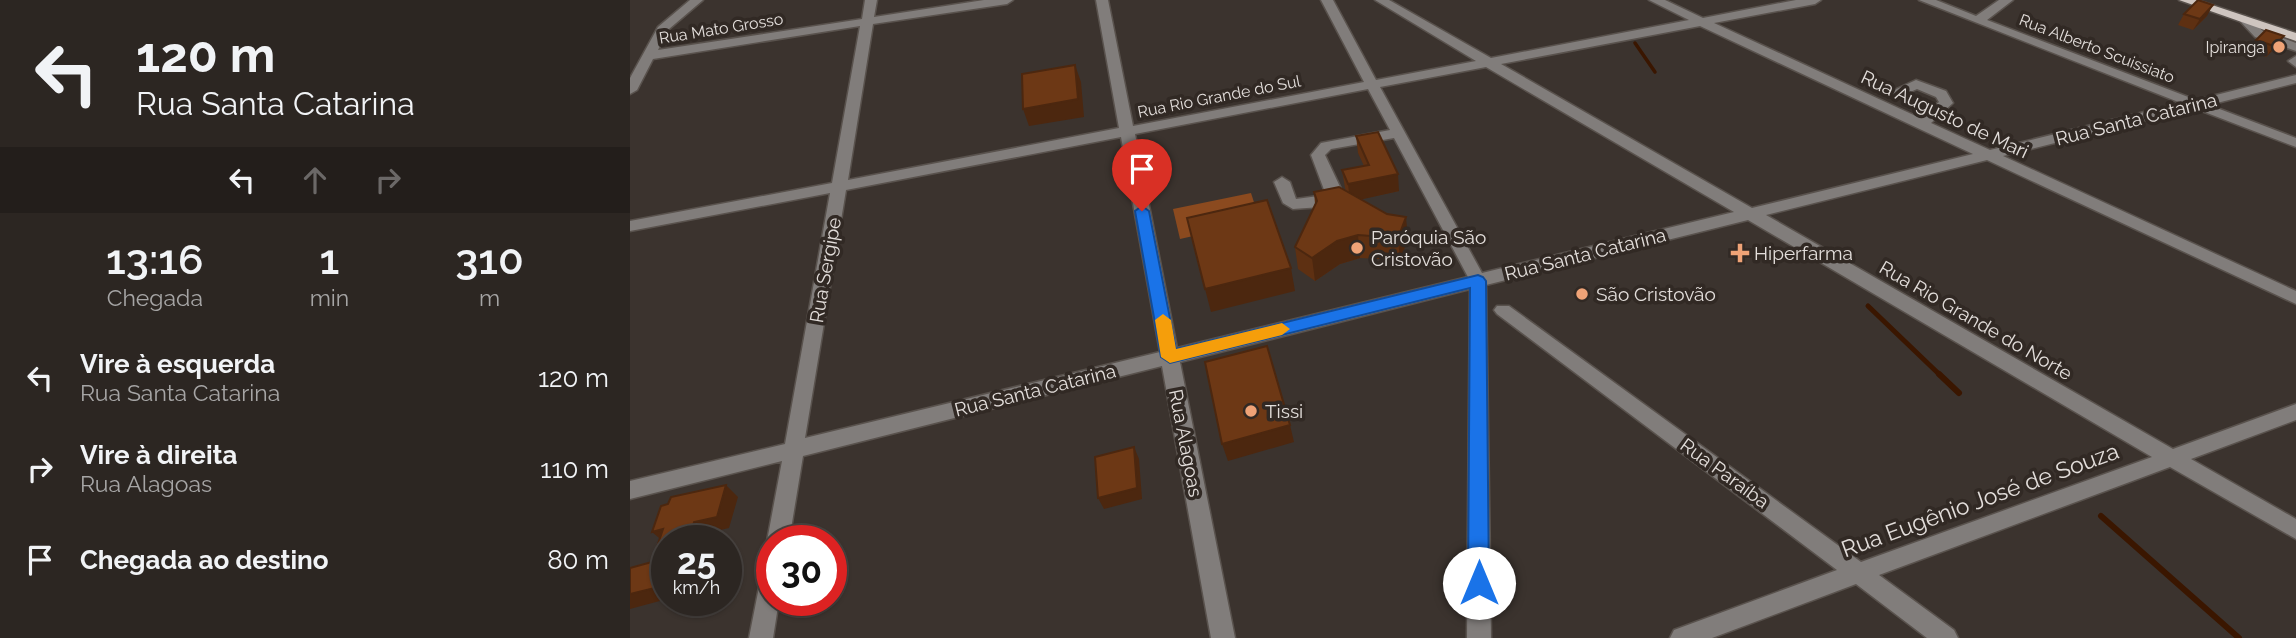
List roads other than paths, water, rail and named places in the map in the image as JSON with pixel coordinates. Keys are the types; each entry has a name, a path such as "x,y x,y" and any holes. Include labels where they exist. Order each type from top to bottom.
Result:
{"main road":[{"path":"2185,0 2296,37"},
{"path":"2218,0 2296,26"}],"street":[{"path":"630,90 664,27 697,0"},
{"name":"Rua Sergipe","path":"781,525 871,0"},
{"name":"Rua Mato Grosso","path":"646,56 1007,0"},
{"name":"Rua Alagoas","path":"1102,0 1223,638"},
{"path":"1327,0 1478,281 1479,638"},
{"name":"Rua Rio Grande do Norte","path":"1381,0 2296,530"},
{"name":"Rua Augusto de Mari","path":"1655,0 2296,298"},
{"name":"Rua Rio Grande do Sul","path":"630,226 1815,0"},
{"name":"Rua Alberto Scuissiato","path":"1925,0 2296,143"},
{"path":"1978,20 2007,0"},
{"path":"2245,20 2259,34 2296,47"},
{"name":"Rua Santa Catarina","path":"630,490 2296,79"},
{"path":"1895,95 1916,84 1941,94 1946,103 1921,124"},
{"path":"1282,182 1288,200 1293,204 1329,200 1334,197 1334,191 1318,155 1320,150 1326,146 1398,133"},
{"name":"Rua Paraíba","path":"1503,310 1861,572 1946,638"},
{"name":"Rua Eugênio José de Souza","path":"1682,638 2296,412"},
{"path":"761,638 765,616"}],"waterway":[{"path":"1635,43 1655,72"},
{"path":"1868,306 1941,376"},
{"path":"1939,374 1959,393"},
{"path":"2101,516 2239,638"}],"place":[{"name":"Ipiranga","path":"2279,47"},
{"name":"Paróquia São Cristovão","path":"1357,248"},
{"name":"Hiperfarma","path":"1740,253"},
{"name":"São Cristovão","path":"1582,294"},
{"name":"Tissi","path":"1251,411"}]}
